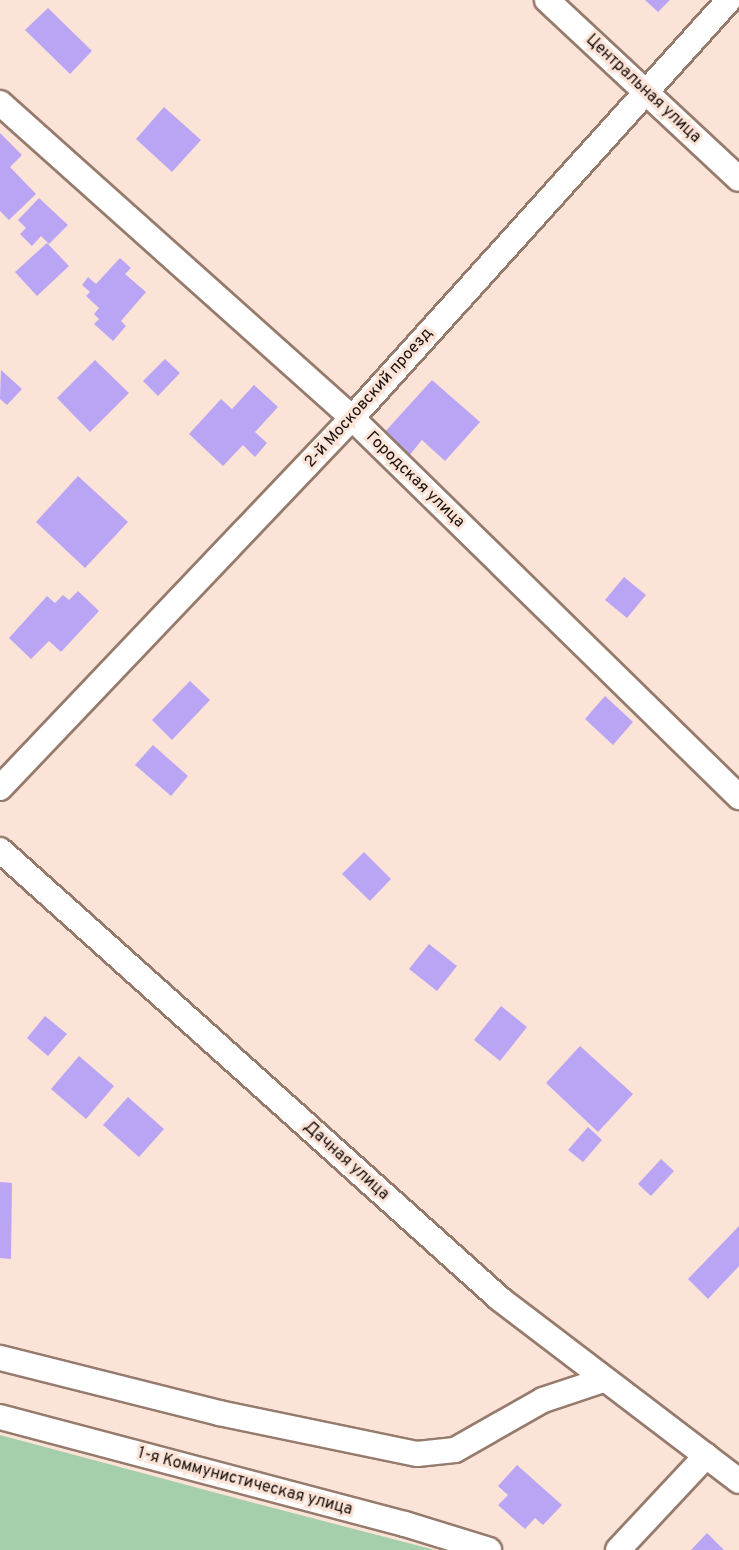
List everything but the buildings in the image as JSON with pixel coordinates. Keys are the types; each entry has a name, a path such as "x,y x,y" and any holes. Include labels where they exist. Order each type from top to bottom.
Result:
{"street":[{"name":"Центральная улица","path":"547,0 739,179"},
{"name":"2-й Московский проезд","path":"0,788 352,418 644,91 729,0"},
{"name":"Городская улица","path":"0,103 352,418 739,797"},
{"name":"Дачная улица","path":"0,850 466,1270 603,1380 739,1481"},
{"path":"0,1358 219,1413 417,1454 454,1450 543,1400 603,1380"},
{"name":"1-я Коммунистическая улица","path":"0,1417 395,1521 489,1550"},
{"path":"618,1550 706,1455"}],"green space":[{"path":"0,1435 258,1504 435,1550 0,1550"}]}
